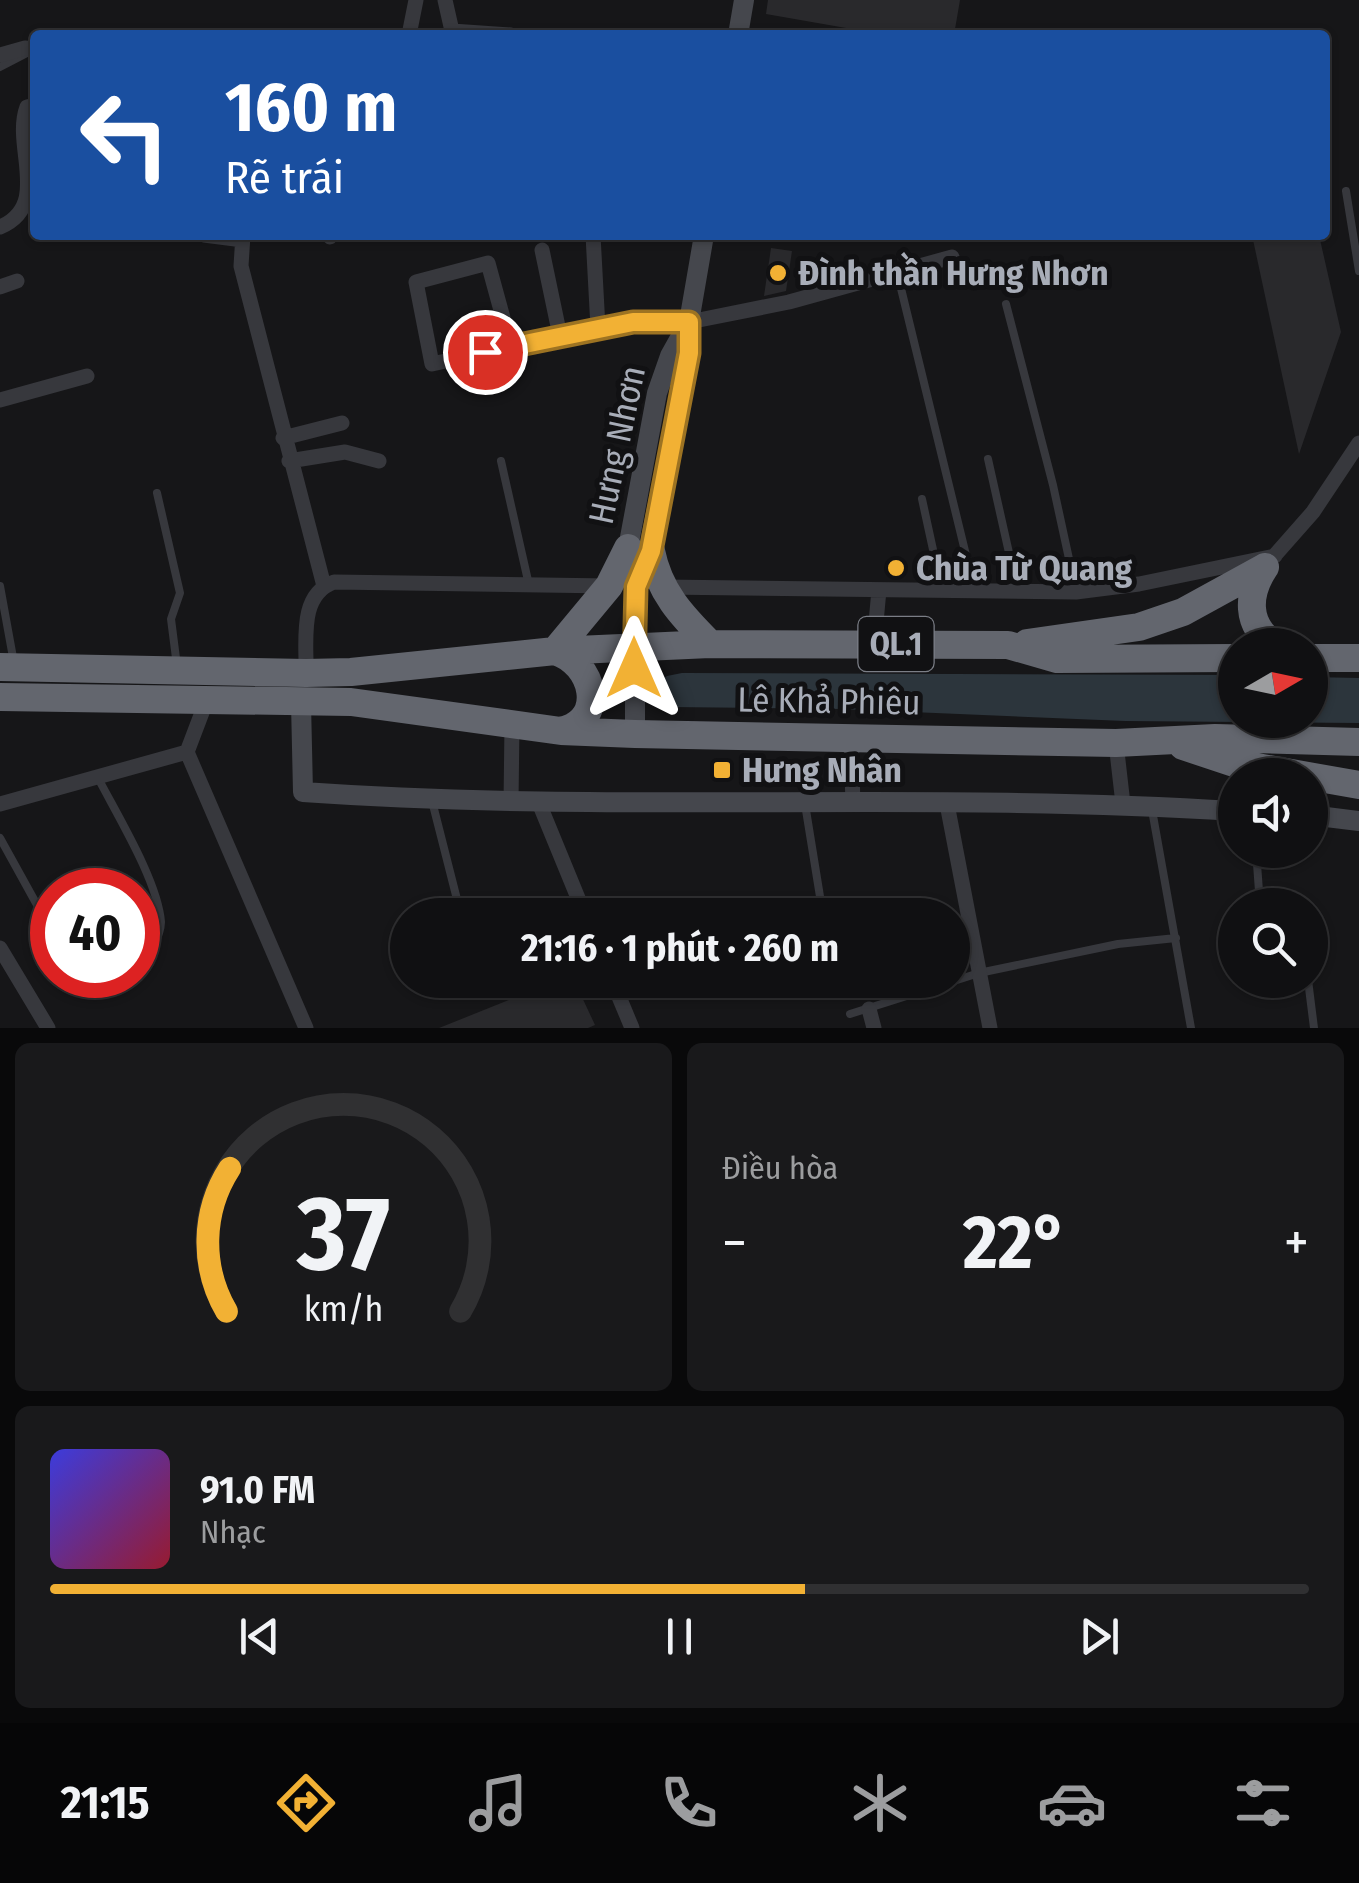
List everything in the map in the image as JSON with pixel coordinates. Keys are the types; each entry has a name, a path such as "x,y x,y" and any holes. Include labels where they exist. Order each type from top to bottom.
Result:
{"highway":[{"path":"635,587 639,549"},
{"path":"560,731 582,720 590,704 591,688 580,665 555,651 635,587 639,549"},
{"path":"1008,644 1139,627 1183,612 1270,562"},
{"path":"1257,628 1254,585 1270,562"},
{"path":"635,587 683,618 710,644"},
{"name":"Lê Khả Phiêu","path":"8,667 351,672 555,651 710,644 1008,644 1057,659 1218,658"},
{"name":"Lê Khả Phiêu","path":"0,697 351,702 560,731 635,734 1116,743 1216,738 1359,742"},
{"path":"1168,742 1234,763 1359,785"}],"street":[{"path":"411,30 416,0"},
{"path":"445,0 452,30"},
{"path":"739,30 744,0"},
{"path":"0,55 30,50"},
{"path":"30,107 22,118 30,161"},
{"path":"0,227 24,211 30,172"},
{"path":"243,240 241,266 324,586"},
{"path":"594,240 598,328"},
{"name":"Hưng Nhơn","path":"639,549 689,353 689,322 703,240"},
{"path":"542,250 560,336"},
{"path":"511,346 488,263 416,282 432,364 598,328 633,322 689,322 789,302 952,257"},
{"path":"0,287 17,281"},
{"path":"0,400 87,376"},
{"path":"283,438 342,423"},
{"path":"306,673 309,607 324,586 339,582 1076,592 1270,562 1313,512 1359,443"},
{"path":"290,462 345,452 379,462"},
{"path":"635,587 635,734"},
{"path":"874,644 879,590"},
{"path":"206,702 187,752 306,1028"},
{"path":"301,703 302,792 538,804 1124,804 1218,810"},
{"path":"511,803 512,724"},
{"path":"852,740 853,804"},
{"path":"1116,743 1124,804"},
{"path":"0,804 187,752"},
{"path":"538,804 578,898"},
{"path":"947,804 990,1028"},
{"path":"1328,817 1359,820"},
{"path":"0,948 48,1028"},
{"path":"620,998 632,1028"},
{"path":"869,1009 874,1028"}],"lane":[{"path":"0,67 30,51"},
{"path":"1346,191 1359,271"},
{"path":"897,272 975,592"},
{"path":"1006,304 1076,592"},
{"path":"988,459 1018,593"},
{"path":"502,461 529,585"},
{"path":"158,493 180,594 171,619 178,671"},
{"path":"922,499 942,592"},
{"path":"0,586 8,667"},
{"path":"97,776 145,868"},
{"path":"432,801 457,898"},
{"path":"805,804 819,898"},
{"path":"1151,806 1191,1028"},
{"path":"0,838 30,892"},
{"path":"850,1014 979,974 1118,944 1176,938"},
{"path":"1310,998 1314,1028"}],"shaded area":[{"path":"1218,675 1218,722 670,707 659,703 656,692 657,683 667,676"},
{"path":"1328,677 1359,678 1359,723 1328,723"}],"building":[{"path":"768,0 960,0 955,30 857,30 766,14"},
{"path":"1253,240 1320,240 1341,332 1299,454"},
{"name":"Đình thần Hưng Nhơn","path":"771,248 792,251 786,291 764,296"},
{"path":"514,998 582,998 595,1025 588,1028 439,1028"}],"place":[{"name":"Đình thần Hưng Nhơn","path":"778,273"},
{"name":"Chùa Từ Quang","path":"896,568"},
{"name":"Hưng Nhân","path":"722,770"}],"route":[{"path":"485,352 633,322 689,322 689,353 651,551 636,587 634,668"}]}
